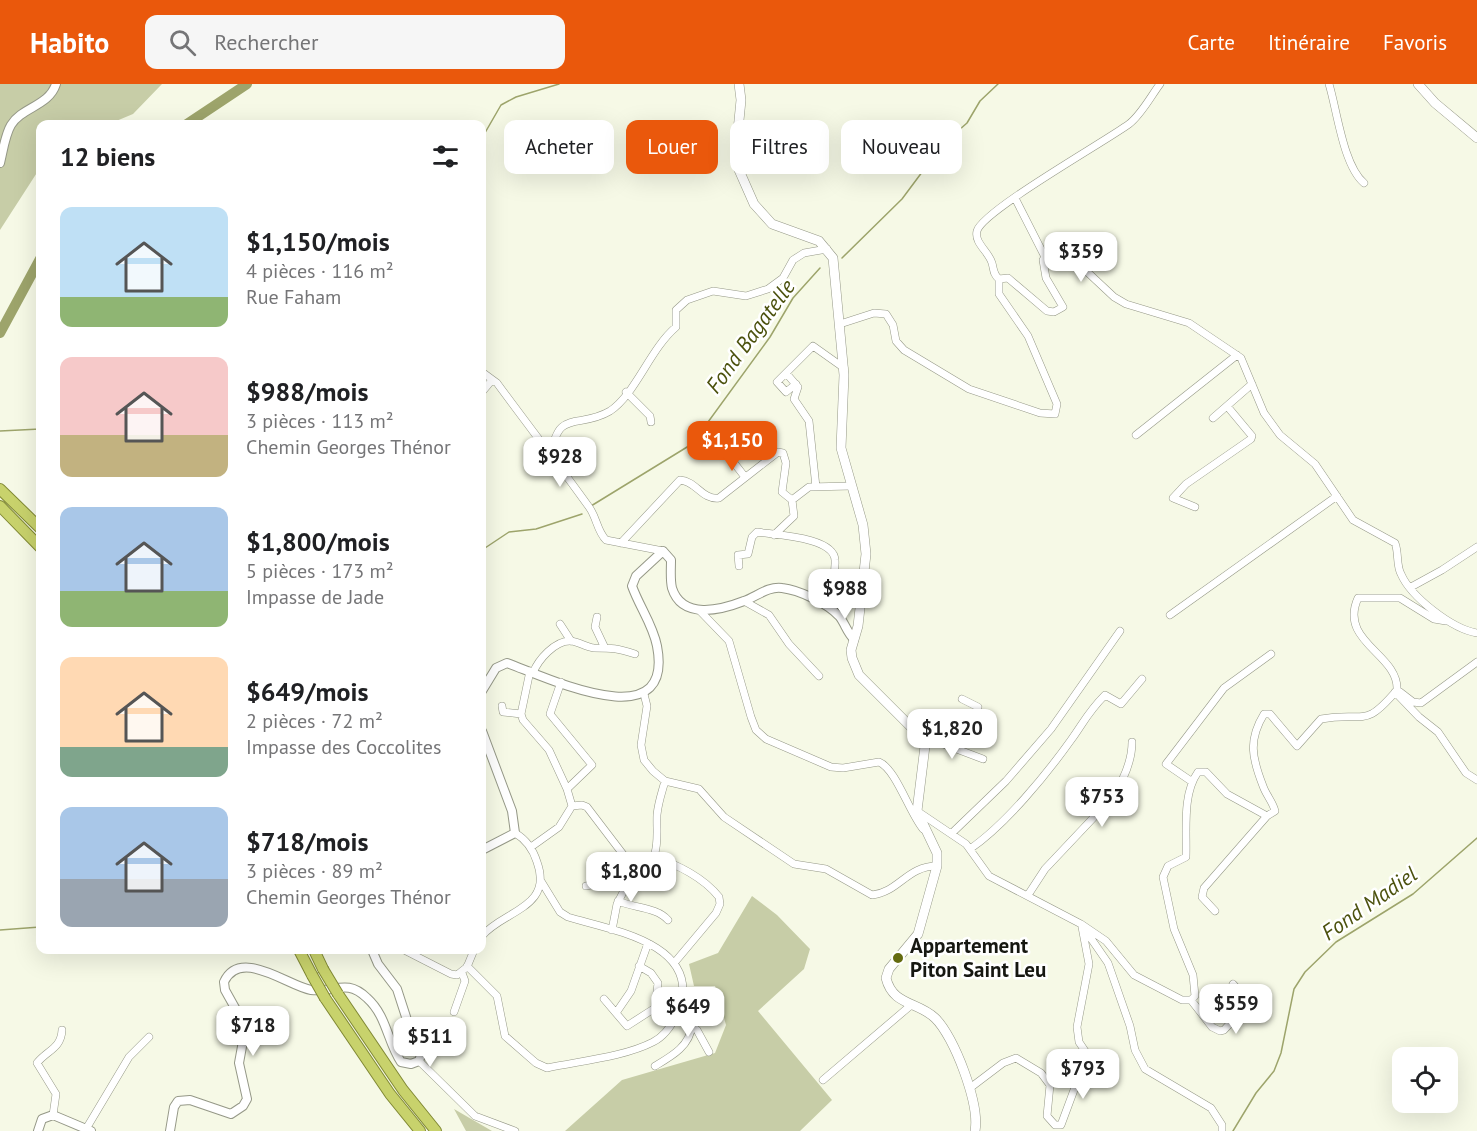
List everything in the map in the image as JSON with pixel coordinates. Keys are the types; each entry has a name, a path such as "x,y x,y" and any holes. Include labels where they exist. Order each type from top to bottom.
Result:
{"highway":[{"path":"0,489 36,524"},
{"path":"0,506 36,543"},
{"path":"300,954 325,998 390,1094 420,1131"},
{"path":"316,954 323,969 390,1072 436,1131"}],"main road":[{"path":"739,84 741,100 735,161 754,204 772,224 810,237 828,249 834,258 845,405 841,448 863,525 866,554 852,658 859,675 922,740 925,761 918,794 917,812 937,854 937,866 918,934 889,969 886,978 895,996 910,1006 927,1012 944,1029 970,1088 975,1131"},
{"path":"1418,84 1435,103 1477,138"}],"street":[{"path":"0,163 10,127 27,110 46,99 56,84"},
{"path":"1160,84 1131,123 988,216 976,231 977,239 992,262 994,276 999,279 1008,278 1047,310 1054,312 1063,307 1046,278 1043,260 1048,253 1055,254 1073,262 1114,297 1126,304 1188,323 1237,355 1264,413 1275,428 1296,450 1316,464 1353,520 1395,543 1399,554 1401,575 1433,611 1447,621"},
{"path":"1329,84 1341,138 1353,168 1364,183"},
{"path":"1015,198 1045,257"},
{"path":"551,456 554,438 561,426 573,421 593,418 612,410 642,372 664,337 676,327 676,310 680,303 713,291 746,296 768,289 783,278 793,260 804,253 828,249"},
{"path":"840,324 874,313 886,315 893,326 896,341 904,350 951,381 1040,413 1055,414 1058,411 1053,394 1028,336 999,294 999,279"},
{"path":"796,384 786,392 777,382 813,346 843,368"},
{"path":"1136,435 1237,355"},
{"path":"786,373 798,387 794,399 809,421 816,486"},
{"path":"486,375 593,512 601,535 606,540 663,551 671,560 671,586 675,595 682,603 700,611 729,640 735,653 739,676 756,730 780,747 831,767 883,764 897,783 912,816 924,830"},
{"path":"486,387 492,380"},
{"path":"1213,418 1252,384"},
{"path":"626,392 650,416 651,422"},
{"path":"1195,507 1173,498 1186,484 1251,439 1252,436 1227,406"},
{"path":"710,432 745,477"},
{"path":"621,543 680,480 690,483 704,496 713,499 725,495 778,452 783,453 786,463 782,492 792,500 794,516 774,535"},
{"path":"792,500 809,487 850,486"},
{"path":"1170,615 1337,496"},
{"path":"739,566 738,555 748,554 753,533 825,543 834,552 834,578 826,606"},
{"path":"1411,586 1442,570 1477,547"},
{"path":"486,684 496,668 507,663 610,698 644,694 654,684 658,672 657,646 632,586 636,576 663,551"},
{"path":"700,611 744,602 771,588 780,587 826,606 839,616 854,639"},
{"path":"1477,633 1447,621 1434,619 1400,598 1358,598 1355,604 1355,628 1394,674 1396,691 1419,717 1438,732 1466,773 1477,780"},
{"path":"744,602 769,615 789,644 819,676"},
{"path":"1169,602 1177,609"},
{"path":"597,617 595,627 604,646"},
{"path":"560,624 571,641"},
{"path":"952,833 1006,781 1052,729 1120,631"},
{"path":"531,847 559,827 572,806 567,789 549,750 521,714 531,672 540,659 558,646 571,641 594,648 604,646 635,654"},
{"path":"1191,781 1166,764 1224,688 1271,654"},
{"path":"1396,691 1413,702 1421,703 1477,662"},
{"path":"970,849 996,829 1072,739 1088,711 1105,695 1121,704 1142,679"},
{"path":"561,682 550,714 592,765 567,789"},
{"path":"1215,911 1202,897 1204,888 1268,816 1275,812 1274,804 1263,786 1252,738 1263,714 1270,714 1296,746 1321,719 1368,717 1378,712 1396,691"},
{"path":"644,694 647,706 641,745 644,760 665,781 699,789 724,817 794,864 826,869 872,895 880,894 923,866 937,866"},
{"path":"958,749 978,707 962,699"},
{"path":"502,706 503,712 521,714"},
{"path":"922,740 930,739 983,759"},
{"path":"467,966 497,996 505,1036 536,1064 547,1068 641,1048 663,1035 677,1014 684,986 675,962 648,943 568,917 560,912 541,880 539,867 531,847 515,832 512,812 486,742"},
{"path":"1028,895 1045,869 1117,791 1132,754 1132,742"},
{"path":"917,812 952,833 970,849 989,876 1081,924 1106,941 1134,975 1182,1000 1191,1000 1197,988 1174,929 1163,877 1168,866 1186,856 1184,839 1191,781 1198,772 1206,772 1227,794 1268,816"},
{"path":"586,886 607,882 619,867 641,869 655,858 658,848 658,806 665,781"},
{"path":"572,806 587,807 633,868"},
{"path":"486,848 515,832"},
{"path":"655,858 669,862 686,872 719,897 720,904 716,913 675,962"},
{"path":"612,930 618,901 633,868"},
{"path":"486,933 523,908 536,894 541,880"},
{"path":"618,901 655,911 668,920"},
{"path":"970,1088 1003,1063 1016,1058 1041,1073 1050,1085 1047,1116 1055,1125 1061,1125 1074,1090 1088,1070 1089,1057 1079,1042 1077,1027 1089,964 1081,924"},
{"path":"1081,924 1108,963 1127,1017 1135,1050 1145,1069 1211,1108 1222,1125 1222,1131"},
{"path":"616,1013 631,990 648,943"},
{"path":"170,1131 174,1107 178,1101 190,1100 231,1114 243,1107 247,1099 239,1063 244,1024 225,990 227,976 234,970 246,968 262,970 312,990 355,989 379,1010 401,1062 411,1065 419,1061 423,1049 408,1023 397,989 378,964 374,954"},
{"path":"412,954 451,974 462,973 472,954"},
{"path":"603,999 627,1026 655,1008 658,983 651,973 639,966"},
{"path":"454,1012 465,981 462,973"},
{"path":"1191,1000 1212,1027 1220,1031 1224,1030 1247,1005 1244,996 1233,984"},
{"path":"823,1080 910,1006"},
{"path":"677,1014 692,1025 709,1052"},
{"path":"655,1066 686,1044 692,1034 692,1025"},
{"path":"52,1115 56,1094 36,1063 57,1046 61,1040 62,1030"},
{"path":"38,1131 42,1119 52,1115 88,1130 129,1057 149,1037"},
{"path":"419,1061 475,1116 514,1131"}],"green space":[{"path":"0,84 162,84 133,114 119,120 36,120 36,174 0,230"},
{"path":"752,896 777,915 810,949 804,969 758,1011 832,1100 800,1131 565,1131 622,1080 715,1053 726,1025 715,986 694,986 689,964 718,953"},
{"path":"454,1109 492,1131 466,1131"}],"waterway":[{"path":"193,120 247,84"},
{"path":"486,131 501,105 516,97 559,84"},
{"name":"Fond Bagatelle","path":"842,258 902,199 943,144 967,123 980,101 998,84"},
{"path":"0,333 36,266"},
{"name":"Fond Bagatelle","path":"591,506 692,444 770,337 793,298 820,268"},
{"path":"0,431 36,429"},
{"name":"Fond Bagatelle","path":"486,547 509,532 536,529 582,514"},
{"name":"Fond Madiel","path":"1233,1131 1256,1093 1274,1071 1281,1053 1294,989 1305,972 1336,942 1413,894 1477,838"},
{"name":"Fond Bagatelle","path":"0,930 36,927"}],"place":[{"name":"Appartement Piton Saint Leu","path":"898,958"}]}
